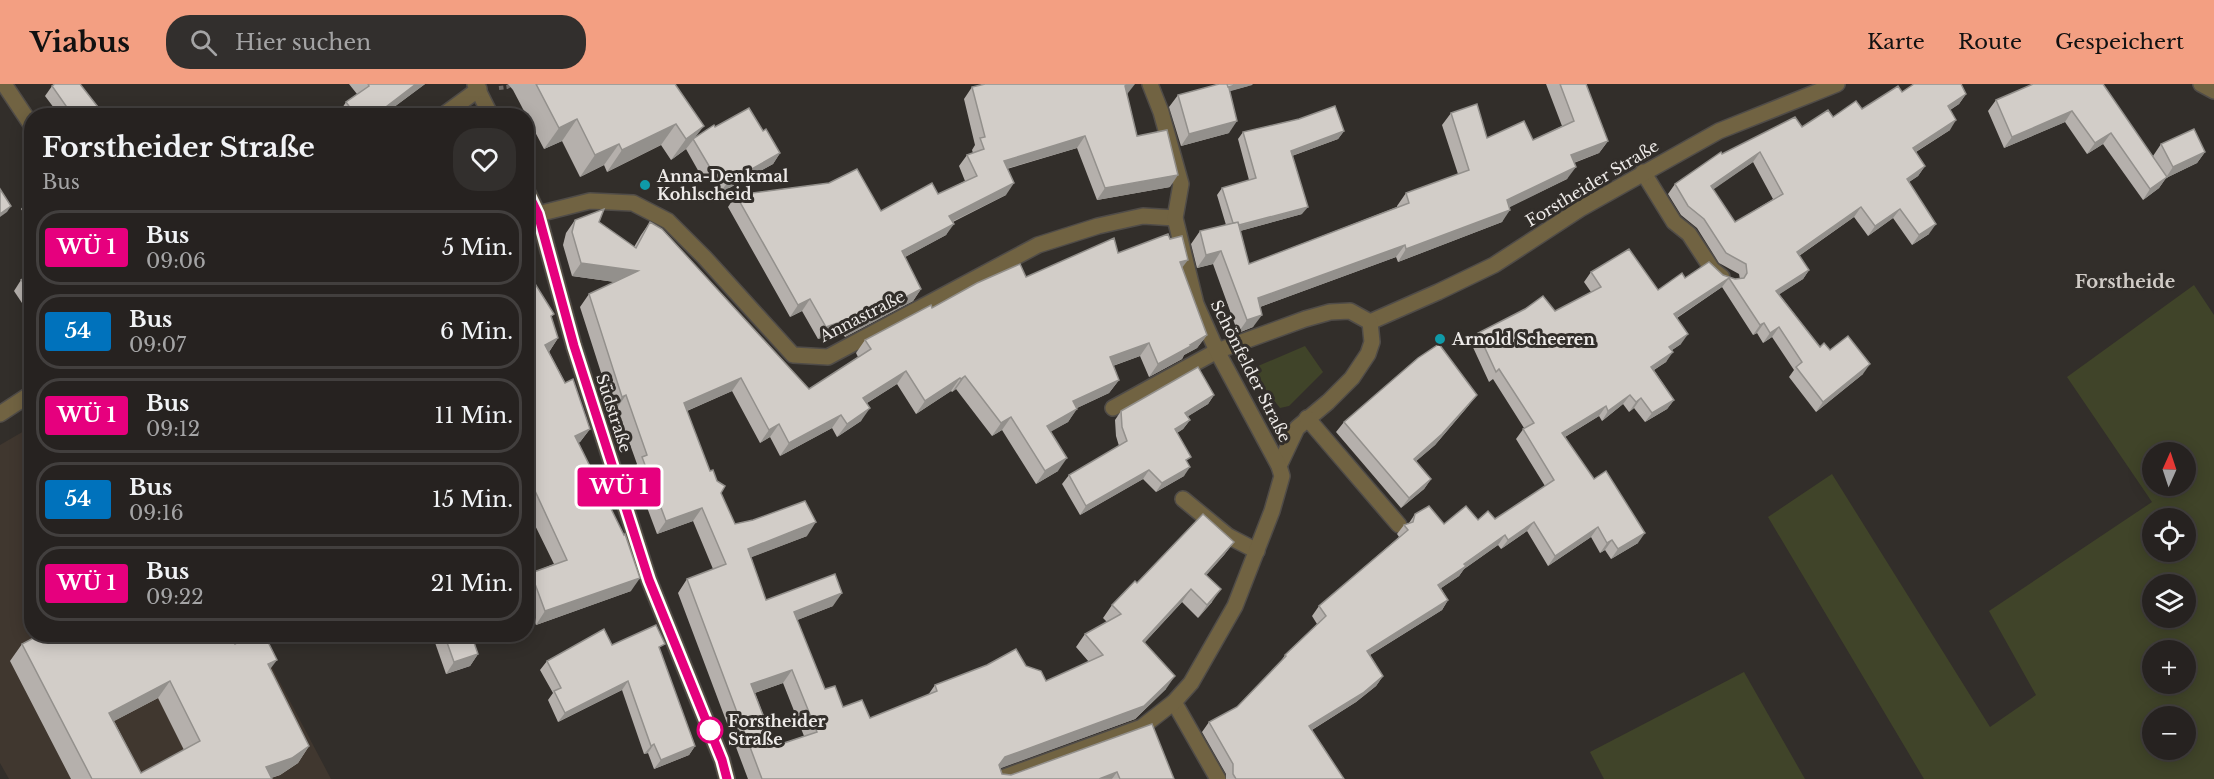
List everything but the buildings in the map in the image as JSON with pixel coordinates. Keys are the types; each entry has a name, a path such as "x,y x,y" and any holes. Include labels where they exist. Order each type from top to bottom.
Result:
{"street":[{"path":"4,84 24,114"},
{"name":"Schönfelder Straße","path":"1150,84 1161,112 1181,184 1175,218 1196,304 1217,351 1279,466"},
{"name":"Forstheider Straße","path":"1370,322 1494,265 1580,208 1719,131 1837,84"},
{"path":"2201,84 2214,91"},
{"path":"451,108 477,86 487,108"},
{"path":"1643,172 1674,222 1689,234 1712,269 1720,276 1731,280"},
{"name":"Annastraße","path":"538,214 590,201 633,203 668,221 793,355 828,357 1038,245 1098,225 1143,216 1175,218"},
{"name":"Südstraße","path":"534,206 574,346 649,580 728,779"},
{"path":"999,779 1142,727 1174,702 1191,683 1235,606 1272,511 1282,476 1279,466 1297,428 1352,378 1368,354 1372,342 1370,322 1350,311 1330,312 1305,319 1217,351 1113,408"},
{"path":"0,414 24,398"},
{"path":"1307,418 1399,525"},
{"path":"1184,499 1228,536 1257,551"},
{"path":"1174,702 1218,779"}],"shaded area":[{"path":"24,431 24,642 259,642 331,779 9,779 0,763 0,445"}],"green space":[{"path":"2194,285 2214,315 2214,779 1924,779 1768,517 1832,474 1990,727 2036,695 1989,611 2142,509 2142,562 2196,562 2196,508 2143,508 2152,502 2148,496 2196,496 2196,442 2142,442 2142,487 2067,377"},
{"path":"1305,346 1323,372 1289,406 1280,408 1254,375 1258,366"},
{"path":"1744,672 1805,779 1604,779 1590,752"}],"bus line":[{"path":"534,206 574,346 649,580 722,760 727,779"}],"place":[{"name":"Anna-Denkmal Kohlscheid","path":"645,185"},
{"name":"Arnold Scheeren","path":"1440,339"},
{"name":"Forstheider Straße","path":"710,730"}],"district":[{"name":"Forstheide","path":"2125,282"}]}
